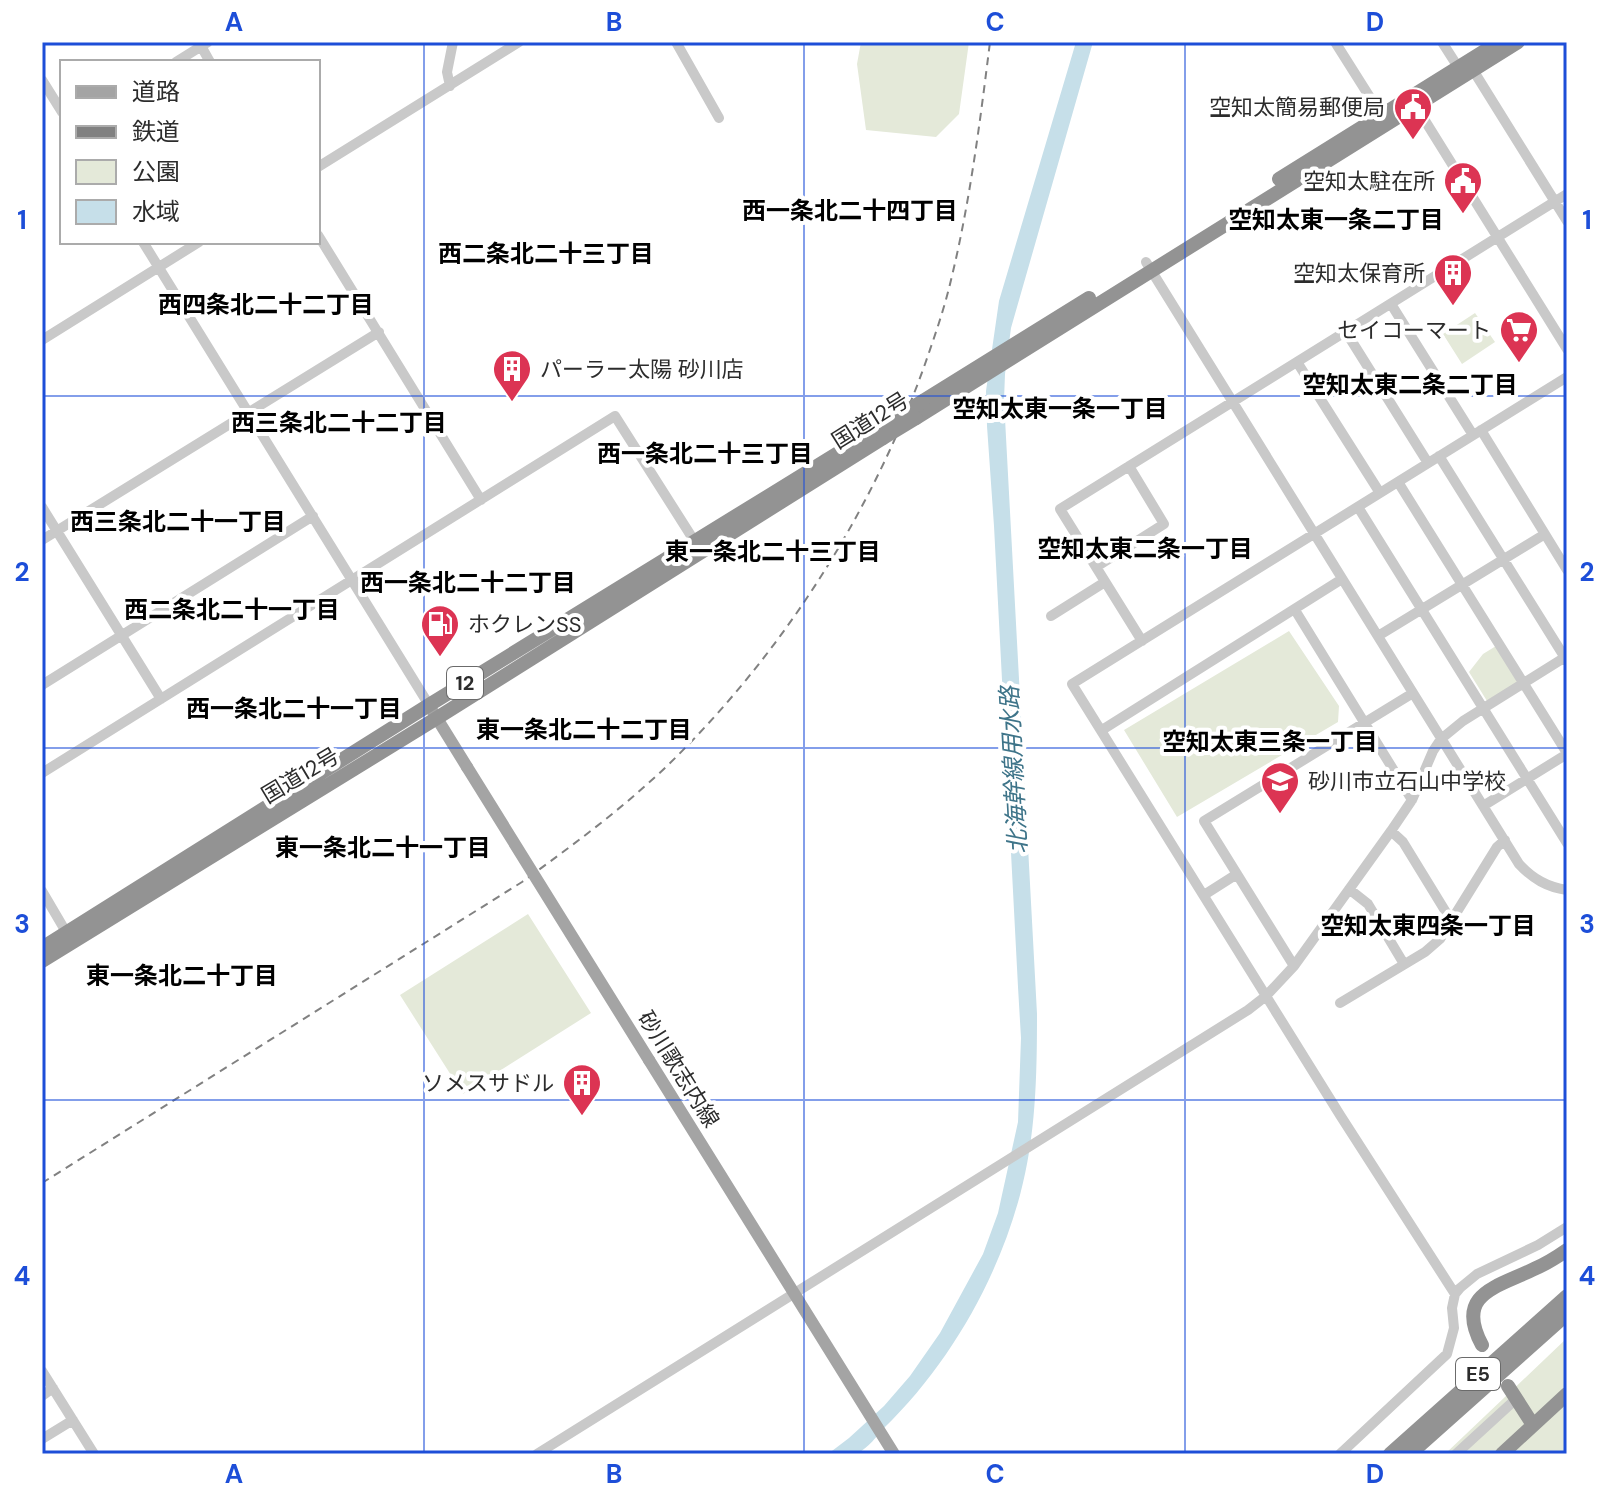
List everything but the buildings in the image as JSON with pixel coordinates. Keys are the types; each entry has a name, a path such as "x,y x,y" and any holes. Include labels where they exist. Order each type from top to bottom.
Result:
{"highway":[{"name":"国道12号","path":"1466,68 1499,42"},
{"name":"国道12号","path":"42,948 69,937 433,711 916,418 978,372 1027,341 1466,68 1518,42"},
{"name":"国道12号","path":"433,711 695,542 923,401 978,372"},
{"name":"国道12号","path":"42,961 69,937"},
{"path":"1482,1345 1472,1318 1477,1301 1483,1294 1502,1282 1534,1270 1567,1250"},
{"name":"E5","path":"1390,1454 1567,1296"},
{"name":"E5","path":"1410,1454 1567,1314"},
{"path":"1508,1386 1533,1425"},
{"path":"1502,1454 1567,1394"}],"main road":[{"name":"砂川歌志内線","path":"433,711 894,1454"}],"street":[{"path":"450,86 447,72 453,42"},
{"path":"320,166 519,42"},
{"path":"676,42 719,118"},
{"path":"1335,42 1384,119"},
{"path":"1442,42 1466,68 1567,221"},
{"path":"179,60 204,44"},
{"path":"42,80 60,109"},
{"path":"1413,101 1567,349"},
{"path":"1142,641 1060,509 1567,194"},
{"path":"320,238 481,500"},
{"path":"144,244 433,711"},
{"path":"42,340 196,244"},
{"path":"1149,266 1519,864 1541,883 1567,890"},
{"path":"1391,304 1567,570"},
{"path":"42,540 379,332"},
{"path":"1346,332 1428,463"},
{"path":"1297,362 1380,493"},
{"path":"1455,1294 1072,684 1567,377"},
{"path":"42,773 615,416 695,542"},
{"path":"537,1454 1248,1010 1294,966 1412,800 1441,739 1463,721 1566,658 1439,456"},
{"path":"1096,567 1164,524 1129,466"},
{"path":"1398,482 1567,754 1483,806"},
{"path":"42,507 161,699"},
{"path":"1358,507 1567,843"},
{"path":"42,685 313,516"},
{"path":"1378,636 1545,534"},
{"path":"1102,730 1342,579"},
{"path":"1051,616 1105,582"},
{"path":"1295,610 1412,800"},
{"path":"1294,966 1204,821 1413,693"},
{"path":"1391,831 1403,842 1452,922"},
{"path":"1340,1003 1425,952 1440,939 1497,847 1505,840"},
{"path":"1204,895 1237,874"},
{"path":"1349,889 1368,904 1404,964"},
{"path":"42,891 69,937"},
{"path":"1340,1454 1447,1354 1454,1328 1452,1308 1455,1294 1460,1288 1477,1274 1538,1245 1567,1227"},
{"path":"42,1371 94,1454"},
{"path":"42,1396 53,1388"},
{"path":"1456,1454 1516,1399"},
{"path":"42,1439 73,1420"}],"green space":[{"path":"861,42 969,42 959,114 936,137 866,130 857,64"},
{"path":"1475,313 1495,342 1462,364 1443,334"},
{"path":"1289,631 1339,706 1338,722 1177,817 1124,730"},
{"path":"1496,646 1518,682 1487,701 1469,672 1483,654"},
{"path":"528,914 591,1013 463,1094 400,995"},
{"path":"1567,1338 1567,1454 1445,1454"}],"water":[{"name":"北海幹線用水路","path":"1076,42 1093,42 1011,328 1005,374 1037,1014 1036,1083 1025,1173 998,1259 949,1350 907,1404 865,1448 855,1454 828,1454 884,1406 940,1333 983,1254 998,1213 1018,1122 1021,1038 986,391 999,301"}],"railway":[{"path":"42,1183 522,882 651,781 710,722 748,677 785,630 849,529 877,476 924,367 958,251 990,42"}],"place":[{"name":"空知太簡易郵便局","path":"1413,141"},
{"name":"空知太駐在所","path":"1463,215"},
{"name":"空知太保育所","path":"1453,307"},
{"name":"セイコーマート","path":"1519,364"},
{"name":"パーラー太陽 砂川店","path":"512,403"},
{"name":"ホクレンSS","path":"440,658"},
{"name":"砂川市立石山中学校","path":"1280,815"},
{"name":"ソメスサドル","path":"582,1117"}],"district":[{"name":"西一条北二十四丁目","path":"850,211"},
{"name":"空知太東一条二丁目","path":"1336,220"},
{"name":"西二条北二十三丁目","path":"546,254"},
{"name":"西四条北二十二丁目","path":"266,305"},
{"name":"空知太東二条二丁目","path":"1410,385"},
{"name":"空知太東一条一丁目","path":"1060,409"},
{"name":"西三条北二十二丁目","path":"339,423"},
{"name":"西一条北二十三丁目","path":"705,454"},
{"name":"西三条北二十一丁目","path":"178,522"},
{"name":"空知太東二条一丁目","path":"1145,549"},
{"name":"東一条北二十三丁目","path":"773,552"},
{"name":"西一条北二十二丁目","path":"468,583"},
{"name":"西二条北二十一丁目","path":"232,610"},
{"name":"西一条北二十一丁目","path":"294,709"},
{"name":"東一条北二十二丁目","path":"584,730"},
{"name":"空知太東三条一丁目","path":"1270,742"},
{"name":"東一条北二十一丁目","path":"383,848"},
{"name":"空知太東四条一丁目","path":"1428,926"},
{"name":"東一条北二十丁目","path":"182,976"}]}
